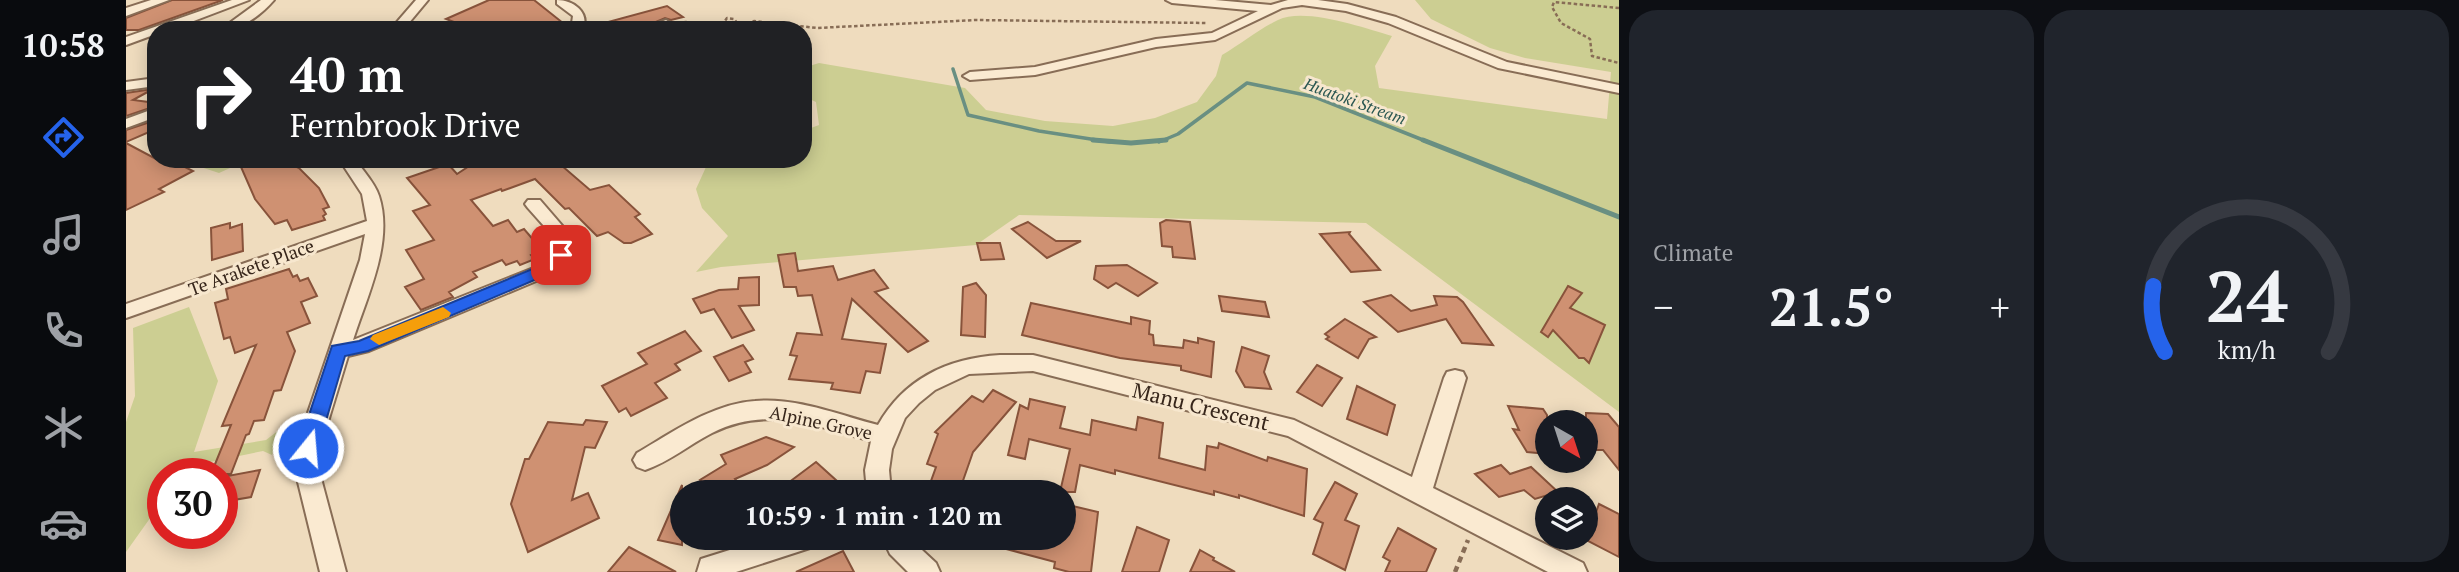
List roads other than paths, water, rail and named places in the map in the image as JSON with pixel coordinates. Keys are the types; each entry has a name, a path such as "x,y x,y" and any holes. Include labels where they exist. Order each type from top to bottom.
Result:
{"street":[{"path":"126,12 163,0"},
{"path":"183,21 243,0"},
{"path":"240,21 268,0"},
{"path":"404,21 422,0"},
{"path":"1172,0 1272,8"},
{"path":"970,76 1035,71 1156,43 1215,36 1272,8 1302,1 1347,8 1392,20 1503,65 1619,89"},
{"path":"561,2 574,8 580,21"},
{"path":"126,41 147,34"},
{"path":"126,87 147,85"},
{"path":"126,124 147,116"},
{"path":"333,572 310,482 308,448 369,260 376,224 370,194 353,168"},
{"path":"338,351 362,346 553,267 569,244 534,204"},
{"name":"Te Arakete Place","path":"126,312 376,224"},
{"name":"Manu Crescent","path":"877,480 882,435 905,401 939,377 967,367 1032,363 1294,429 1574,572"},
{"path":"1419,493 1455,377"},
{"name":"Alpine Grove","path":"645,460 704,426 744,410 773,408 882,435"},
{"path":"710,572 710,568 768,550"},
{"path":"902,550 927,572"}],"waterway":[{"name":"Huatoki Stream","path":"953,69 968,115 1039,131 1101,141"},
{"name":"Huatoki Stream","path":"1163,140 1178,134 1247,83 1315,97 1428,142"},
{"name":"Huatoki Stream","path":"1093,140 1101,141"},
{"name":"Huatoki Stream","path":"1101,141 1131,143 1163,140"},
{"name":"Huatoki Stream","path":"1159,142 1163,140"},
{"name":"Huatoki Stream","path":"1423,140 1619,217"},
{"name":"Huatoki Stream","path":"1101,141 1110,142"}]}
